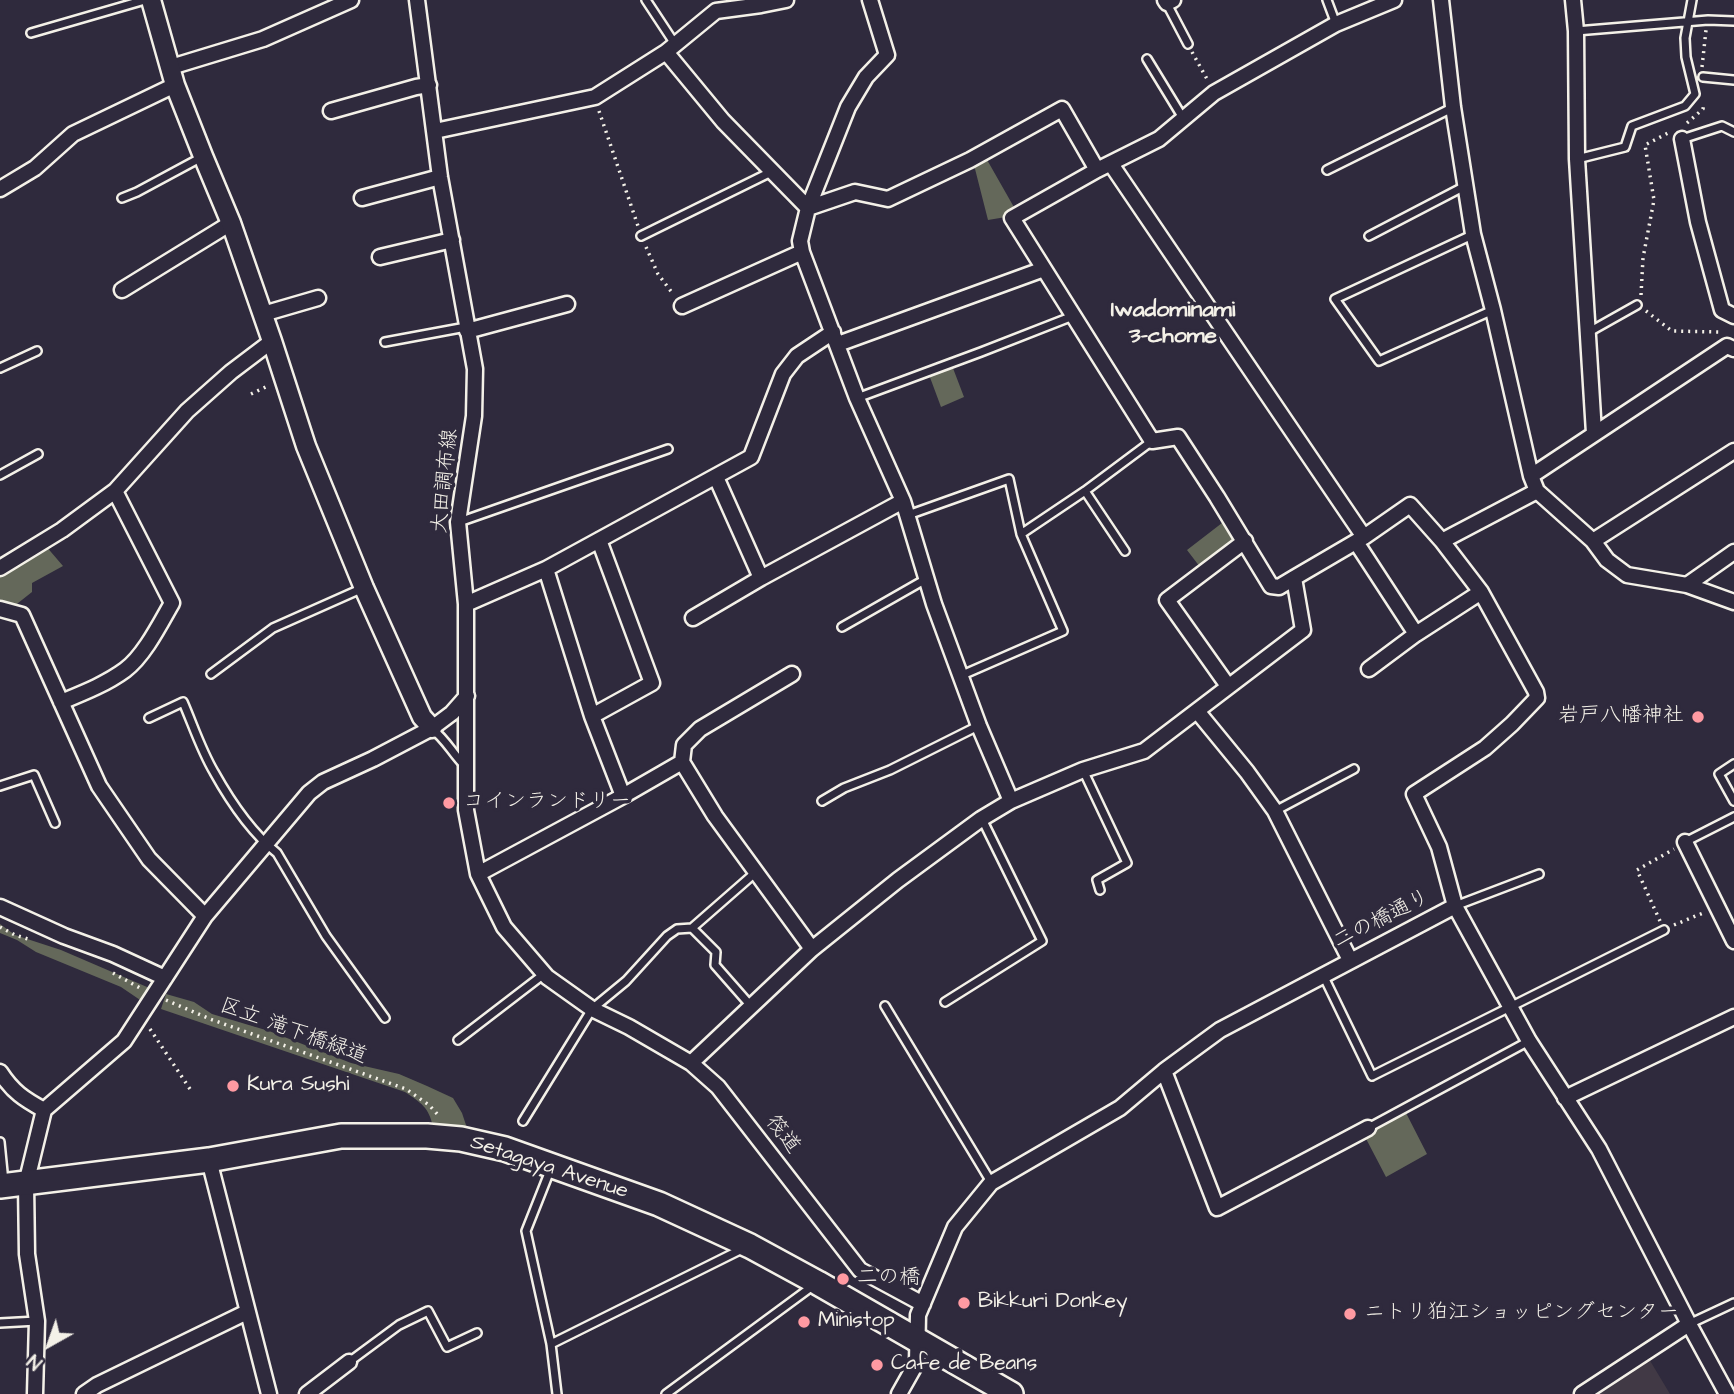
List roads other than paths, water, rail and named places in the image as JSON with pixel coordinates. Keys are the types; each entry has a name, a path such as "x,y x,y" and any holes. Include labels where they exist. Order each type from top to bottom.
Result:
{"main road":[{"name":"Setagaya Avenue","path":"10,1185 209,1160 341,1136 428,1136 461,1139 505,1149 552,1165 659,1205 750,1246 1011,1394"}],"street":[{"path":"151,0 175,85 231,223 306,446 364,588 422,717 432,728"},
{"path":"171,67 263,39 351,0"},
{"name":"大田調布線","path":"417,0 440,177 475,369 474,416 458,522 466,604 466,810 478,874 504,927 544,973 592,1009"},
{"path":"435,131 595,97 671,48 716,11 786,0"},
{"path":"870,0 887,55 866,77 848,107 808,208 800,241 858,398 906,508 926,579 960,676 1011,801"},
{"path":"1360,539 1279,587 1271,586 1178,437 1152,441 1012,218 1159,139 1214,93 1336,24 1394,0"},
{"path":"1441,0 1453,107 1473,234 1531,476 1537,491 1593,541 1607,560 1628,575 1687,585 1734,602"},
{"path":"1573,0 1576,31 1577,159 1594,433"},
{"path":"671,48 723,121 808,208"},
{"path":"0,189 35,168 73,134 175,85"},
{"path":"331,111 416,86 429,85"},
{"path":"808,208 855,192 888,199 970,160 1062,108 1097,170"},
{"path":"1677,133 1722,310 1734,316"},
{"path":"1111,164 1360,539 1416,634"},
{"path":"362,198 440,177"},
{"path":"122,290 231,223"},
{"path":"380,257 452,240"},
{"path":"682,306 802,252"},
{"path":"466,604 547,569 751,457 783,374 797,356 835,338 1044,269"},
{"path":"263,314 318,299"},
{"path":"466,329 566,304"},
{"path":"0,568 53,537 115,491 187,411 231,372 272,341"},
{"path":"1531,476 1727,346 1734,349"},
{"path":"1593,541 1734,451"},
{"path":"716,477 761,578"},
{"path":"61,702 93,689 127,669 150,642 172,603 115,491"},
{"path":"1442,541 1537,491"},
{"name":"二の橋通り","path":"899,1394 916,1362 918,1315 955,1227 991,1183 1120,1108 1164,1071 1220,1030 1455,906 1439,847 1413,794 1485,748 1536,698 1536,692 1481,592 1410,505 1360,539"},
{"path":"693,618 761,578 906,508"},
{"path":"592,716 652,683 599,540"},
{"path":"1228,686 1167,600 1245,541"},
{"path":"1687,585 1734,552"},
{"path":"547,569 592,716 623,796"},
{"path":"691,1063 812,949 898,880 981,819 1011,801 1083,770 1144,751 1303,630 1294,578"},
{"path":"1369,669 1416,634 1481,592"},
{"path":"0,609 22,615 99,786 149,859 205,916"},
{"path":"792,674 700,729 684,746 682,762 715,816 812,949"},
{"path":"35,1394 37,1321 27,1254 10,1185 44,1110 124,1041 205,916 309,793 432,728 452,713 467,696"},
{"path":"1197,711 1275,811 1350,960"},
{"path":"478,874 682,762"},
{"path":"1685,842 1734,941"},
{"path":"1455,906 1529,1041 1599,1149 1727,1394"},
{"path":"0,907 165,978"},
{"name":"筏道","path":"592,1009 691,1063 718,1087 860,1270 923,1304"},
{"path":"1565,1098 1734,1017"},
{"path":"1164,1071 1217,1208 1368,1128"},
{"path":"0,1072 11,1088 44,1110"},
{"path":"209,1160 270,1394"},
{"path":"84,1394 97,1385 247,1312"},
{"path":"1582,1394 1689,1324"},
{"path":"307,1394 349,1362"}],"lane":[{"path":"31,33 145,0"},
{"path":"646,0 671,48"},
{"path":"1327,0 1336,24"},
{"path":"1577,159 1625,147 1632,126 1685,106 1695,94 1686,57 1685,38 1692,0"},
{"path":"1168,1 1188,44"},
{"path":"1576,31 1708,20 1734,21"},
{"path":"1147,59 1183,119"},
{"path":"1703,77 1734,80"},
{"path":"1327,170 1453,107"},
{"path":"1677,133 1722,126 1734,132"},
{"path":"122,198 202,156"},
{"path":"641,236 771,172"},
{"path":"1369,236 1465,186"},
{"path":"1473,234 1335,299 1379,361 1493,310"},
{"path":"1587,333 1637,305"},
{"path":"858,398 1073,316"},
{"path":"385,342 466,329"},
{"path":"0,368 37,351"},
{"path":"1021,534 1152,441"},
{"path":"458,522 668,449"},
{"path":"0,475 38,454"},
{"path":"906,508 1009,479 1021,534 1063,631 960,676"},
{"path":"1085,491 1125,551"},
{"path":"842,627 926,579"},
{"path":"211,674 273,628 364,588"},
{"path":"149,718 183,702 213,771 248,824 265,844 277,853 326,936 385,1018"},
{"path":"822,801 844,788 979,726"},
{"path":"432,728 441,735 467,768"},
{"path":"1734,764 1719,774 1734,802"},
{"path":"1275,811 1354,769"},
{"path":"1083,770 1127,863 1097,880 1100,890"},
{"path":"0,786 34,775 55,823"},
{"path":"1685,842 1734,817"},
{"path":"945,1002 1042,941 981,819"},
{"path":"523,1121 592,1009 626,981 667,936 677,929 692,928 756,872"},
{"path":"1455,906 1539,874"},
{"path":"692,928 716,952 715,964 752,1006"},
{"path":"1323,975 1372,1076 1664,930"},
{"path":"458,1040 544,973"},
{"path":"886,1006 991,1183"},
{"path":"1368,1128 1529,1041"},
{"path":"0,1142 10,1185"},
{"path":"552,1165 526,1231 551,1344 557,1394"},
{"path":"551,1344 750,1246"},
{"path":"666,1394 818,1283"},
{"path":"1689,1324 1734,1303"},
{"path":"349,1362 398,1325 428,1311 447,1347 477,1334"},
{"path":"0,1323 37,1321"}],"place":[{"name":"岩戸八幡神社","path":"1698,717"},
{"name":"コインランドリー","path":"449,803"},
{"name":"Kura Sushi","path":"233,1086"},
{"name":"二の橋","path":"843,1279"},
{"name":"Bikkuri Donkey","path":"964,1303"},
{"name":"ニトリ狛江ショッピングセンター","path":"1350,1314"},
{"name":"Ministop","path":"804,1322"},
{"name":"Cafe de Beans","path":"877,1365"}],"district":[{"name":"Iwadominami 3-chome","path":"1173,324"}]}
